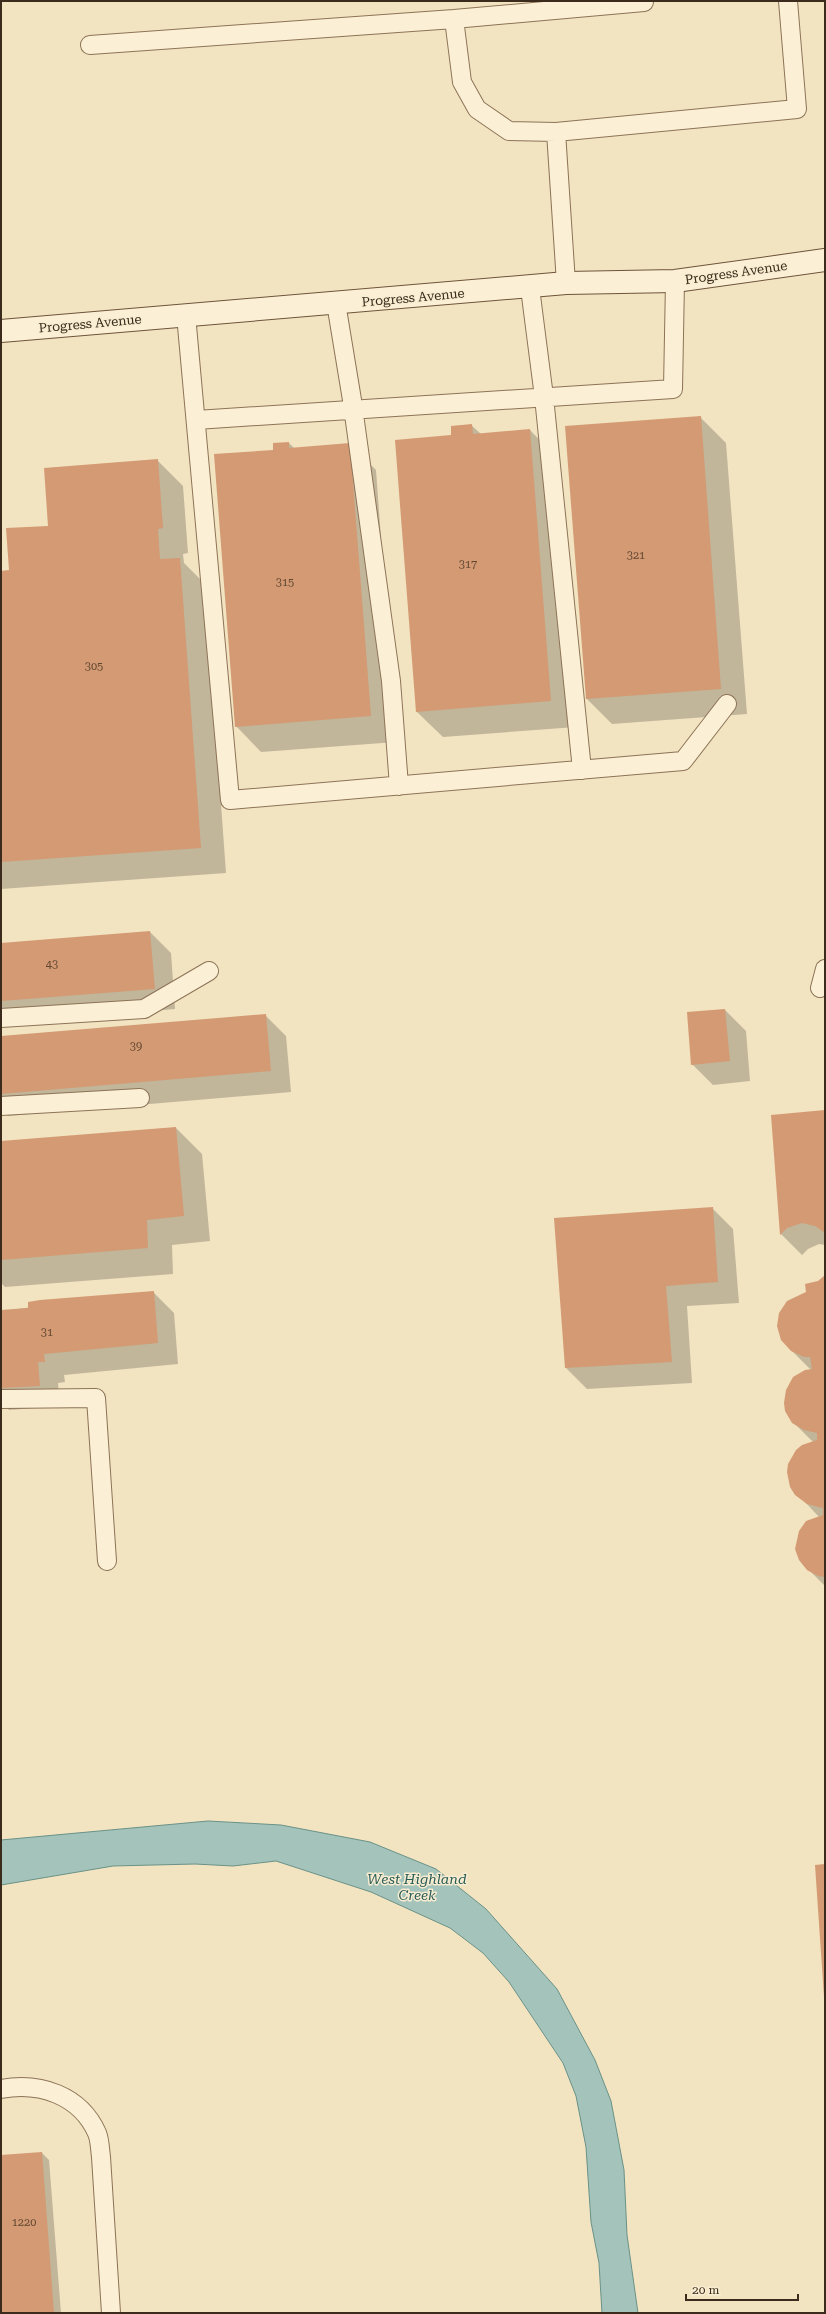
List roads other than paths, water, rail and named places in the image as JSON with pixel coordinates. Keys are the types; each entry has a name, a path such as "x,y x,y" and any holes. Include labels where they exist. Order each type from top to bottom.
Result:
{"main road":[{"name":"Progress Avenue","path":"1,331 530,288 566,283 675,281 825,260"}],"lane":[{"path":"454,19 462,82 477,109 509,131 556,132 797,109 788,1"},
{"path":"90,45 454,19 644,2"},
{"path":"556,132 566,283"},
{"path":"196,420 673,388 675,281"},
{"path":"530,288 544,397 582,770"},
{"path":"336,304 353,410 391,681 399,786"},
{"path":"186,315 230,800 683,761 727,704"},
{"path":"820,988 825,969"},
{"path":"1,1018 144,1009 209,971"},
{"path":"1,1106 140,1098"},
{"path":"1,1399 96,1398 107,1561"},
{"path":"1,2089 36,2089 57,2093 74,2103 86,2113 97,2134 101,2157 111,2313"}],"water":[{"name":"West Highland Creek","path":"208,1821 281,1825 370,1842 436,1869 486,1909 557,1989 595,2060 611,2101 624,2170 627,2235 638,2313 602,2313 599,2263 591,2222 586,2147 576,2096 563,2063 509,1982 483,1953 450,1928 371,1892 276,1861 233,1866 195,1864 113,1866 1,1885 1,1840"}]}
